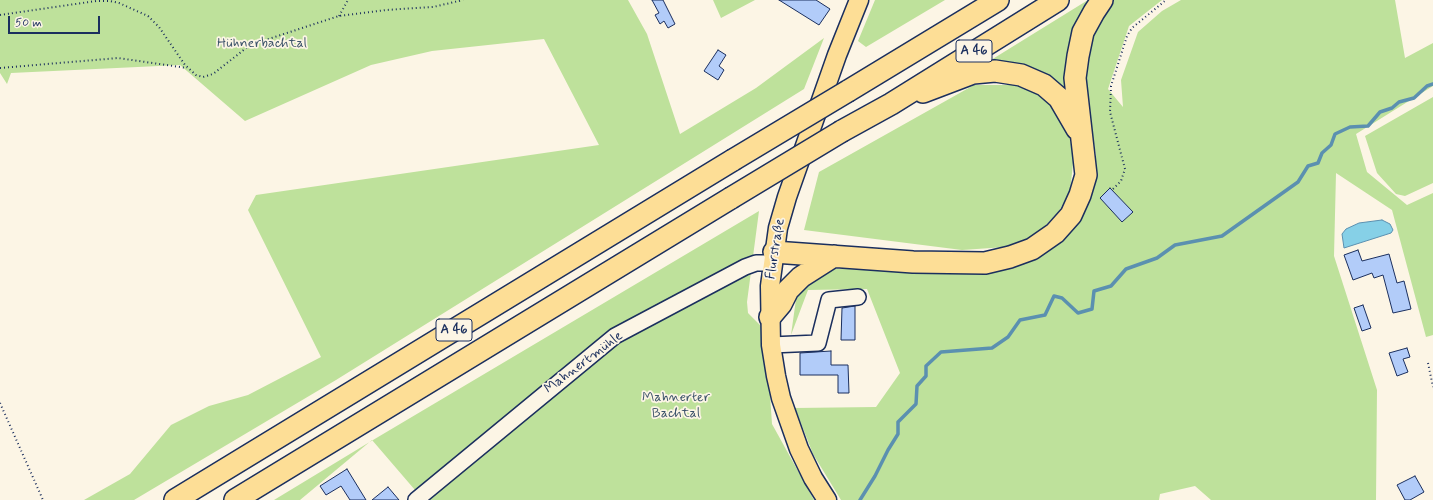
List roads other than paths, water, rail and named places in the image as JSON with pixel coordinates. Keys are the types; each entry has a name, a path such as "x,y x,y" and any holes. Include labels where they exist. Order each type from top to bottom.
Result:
{"highway":[{"name":"A 46","path":"235,500 731,198 842,131 891,104 1058,0"},
{"path":"773,258 834,256 913,262 985,263 1010,257 1032,249 1055,233 1070,215 1080,195 1086,175 1075,78 1078,56 1084,32 1102,0"},
{"name":"A 46","path":"175,500 991,3"},
{"path":"891,104 949,84 973,73 995,71 1015,74 1044,85 1059,98 1082,139"},
{"path":"770,317 781,304 788,290 801,277 834,256"}],"main road":[{"name":"Flurstraße","path":"827,500 813,478 799,449 786,413 776,376 771,345 770,286 778,228 787,197 837,55 859,0"}],"lane":[{"name":"Mahnertmühle","path":"416,500 525,408 614,336 745,267 756,262 773,258"},
{"path":"771,345 818,343 829,300 858,297"}],"water":[{"path":"1382,220 1390,224 1393,230 1391,233 1344,248 1342,234 1346,229 1359,223"}],"waterway":[{"path":"860,500 898,434 898,422 916,404 917,386 926,376 926,366 941,352 992,348 1008,337 1020,320 1045,315 1054,296 1062,298 1078,313 1092,309 1094,291 1111,286 1126,269 1157,258 1175,245 1222,236 1298,182 1308,166 1318,163 1322,153 1331,145 1335,134 1350,127 1368,126 1380,112 1392,108 1399,102 1414,98 1427,86 1433,84"}],"park label":[{"name":"Hühnerbachtal","path":"262,44"},
{"name":"Mahnerter Bachtal","path":"676,406"}]}
